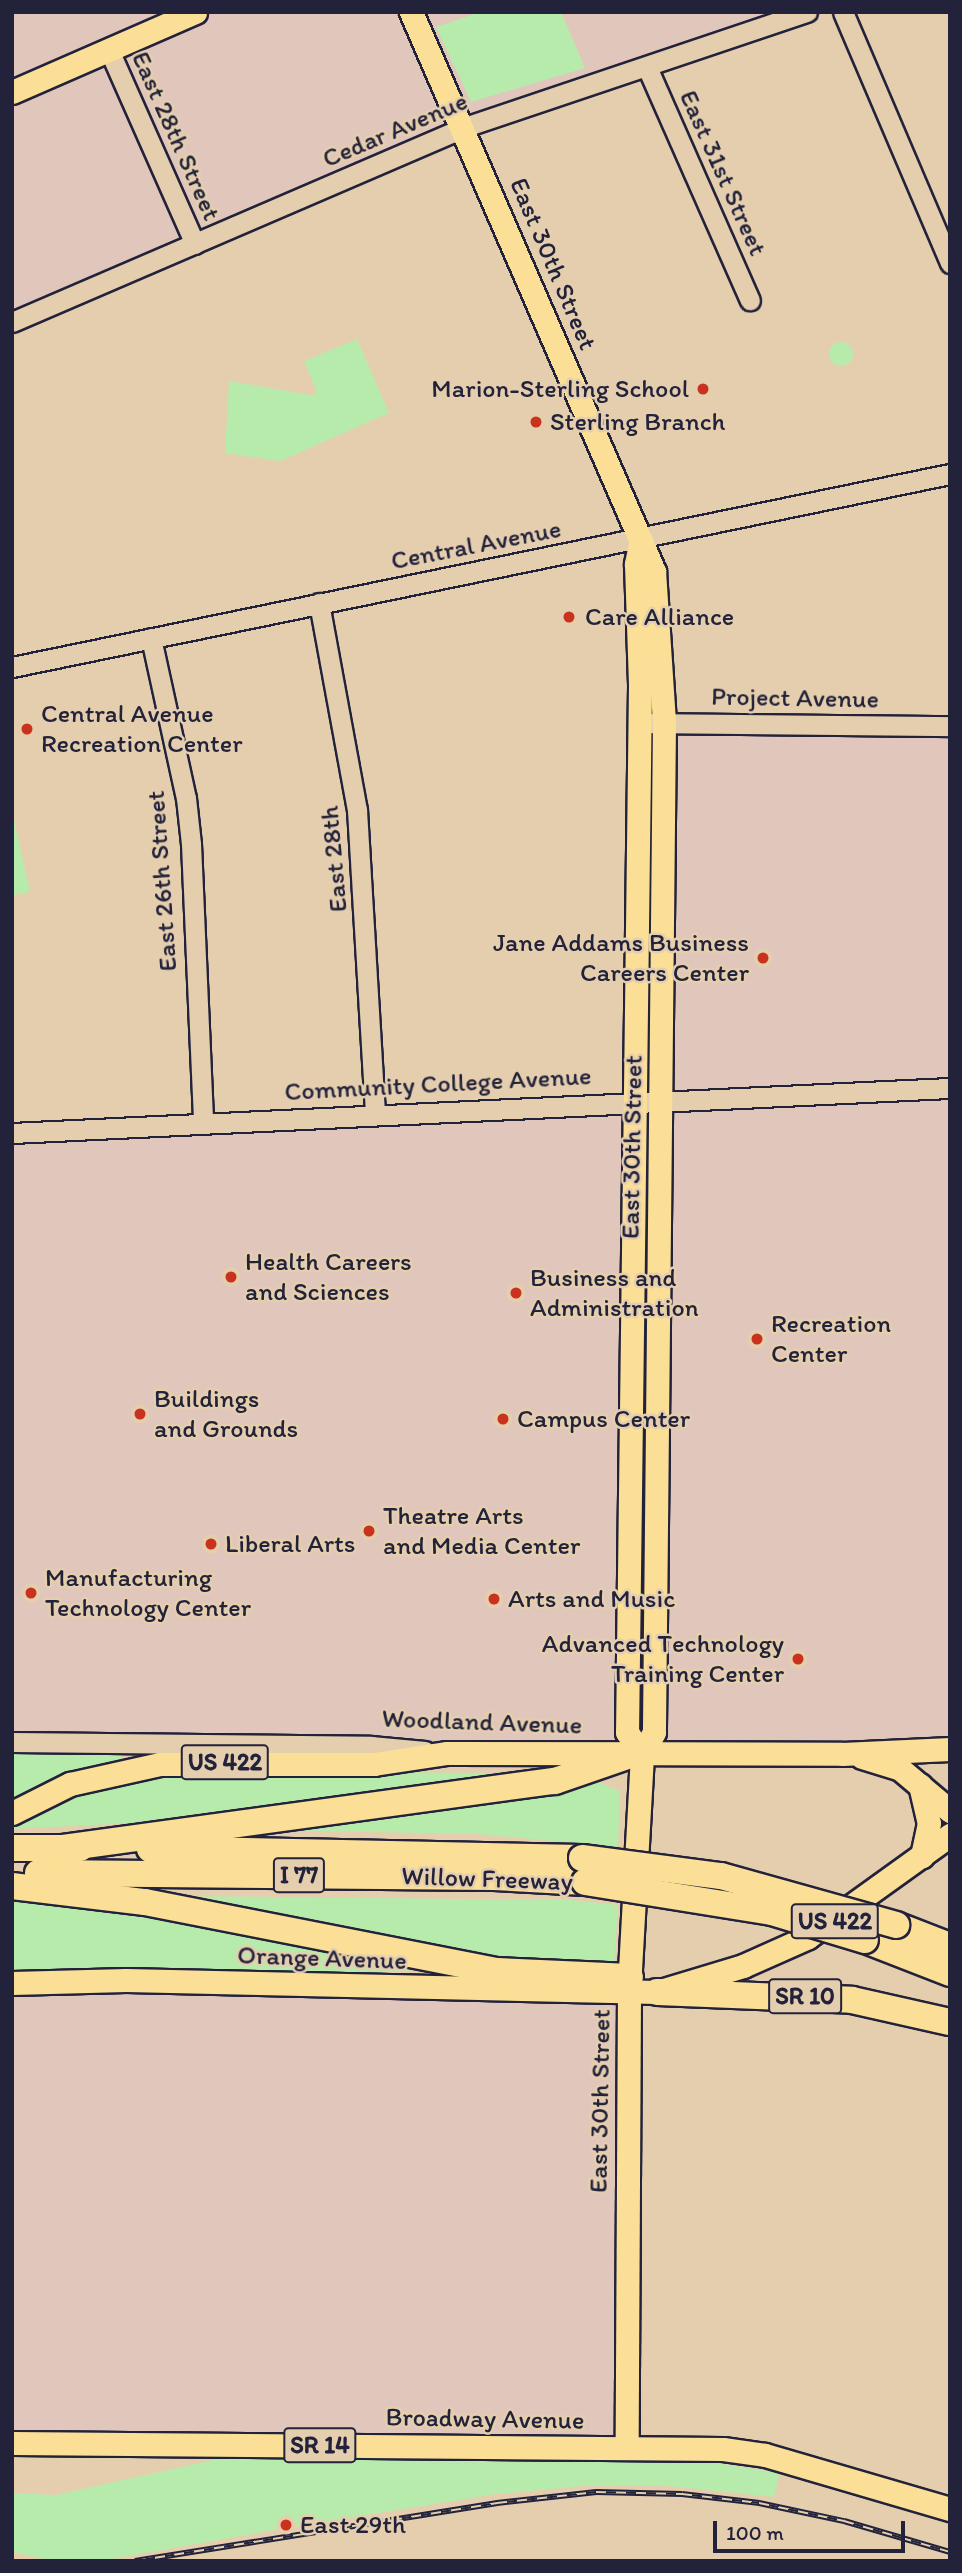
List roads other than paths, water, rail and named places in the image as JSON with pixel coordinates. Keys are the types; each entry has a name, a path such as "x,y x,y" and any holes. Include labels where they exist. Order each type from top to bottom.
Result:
{"highway":[{"path":"63,1848 555,1781 636,1755"},
{"name":"Willow Freeway","path":"18,1848 721,1876 896,1925 950,1947"},
{"name":"Willow Freeway","path":"12,1872 494,1877 584,1870 761,1909 865,1940 950,1973"},
{"path":"12,1886 145,1902 496,1971 630,1984"},
{"name":"SR 10","path":"657,1992 852,2000 950,2022"}],"main road":[{"path":"12,92 195,12"},
{"name":"East 30th Street","path":"411,12 654,571 664,722 654,1732 636,1755"},
{"name":"East 30th Street","path":"627,2448 630,1984 636,1755 627,1732 633,1100 640,724 636,564 641,540"},
{"name":"Woodland Avenue","path":"447,1753 842,1754 950,1749"},
{"name":"US 422","path":"12,1813 70,1784 137,1767 206,1762 374,1764 447,1753"},
{"path":"842,1754 888,1764 920,1785 950,1811"},
{"path":"920,1785 929,1823 922,1856"},
{"name":"US 422","path":"630,1984 657,1992 743,1966 808,1937 950,1835"},
{"path":"12,1973 127,1980"},
{"path":"630,1984 703,1976"},
{"name":"Orange Avenue","path":"12,1983 127,1980 630,1984"},
{"name":"Broadway Avenue","path":"12,2443 627,2448 750,2452 950,2509"}],"street":[{"name":"Cedar Avenue","path":"12,322 462,128 807,12"},
{"path":"843,12 950,264"},
{"name":"East 28th Street","path":"109,50 195,244"},
{"name":"East 31st Street","path":"648,67 750,300"},
{"name":"Central Avenue","path":"12,667 641,540 950,474"},
{"name":"East 28th","path":"319,603 357,810 375,1113"},
{"name":"East 26th Street","path":"151,638 187,809 203,1123"},
{"name":"Project Avenue","path":"640,724 664,722 950,726"},
{"name":"Community College Avenue","path":"12,1133 633,1100 950,1088"},
{"name":"Woodland Avenue","path":"12,1742 371,1746 447,1753"}],"railway":[{"path":"135,2561 497,2503 596,2492 682,2494 759,2503 844,2521 950,2552"}],"place":[{"name":"Marion-Sterling School","path":"703,389"},
{"name":"Sterling Branch","path":"536,422"},
{"name":"Care Alliance","path":"569,617"},
{"name":"Central Avenue Recreation Center","path":"27,729"},
{"name":"Jane Addams Business Careers Center","path":"763,958"},
{"name":"Health Careers and Sciences","path":"231,1277"},
{"name":"Business and Administration","path":"516,1293"},
{"name":"Recreation Center","path":"757,1339"},
{"name":"Buildings and Grounds","path":"140,1414"},
{"name":"Campus Center","path":"503,1419"},
{"name":"Theatre Arts and Media Center","path":"369,1531"},
{"name":"Liberal Arts","path":"211,1544"},
{"name":"Manufacturing Technology Center","path":"31,1593"},
{"name":"Arts and Music","path":"494,1599"},
{"name":"Advanced Technology Training Center","path":"798,1659"},
{"name":"East 29th","path":"286,2525"}]}
